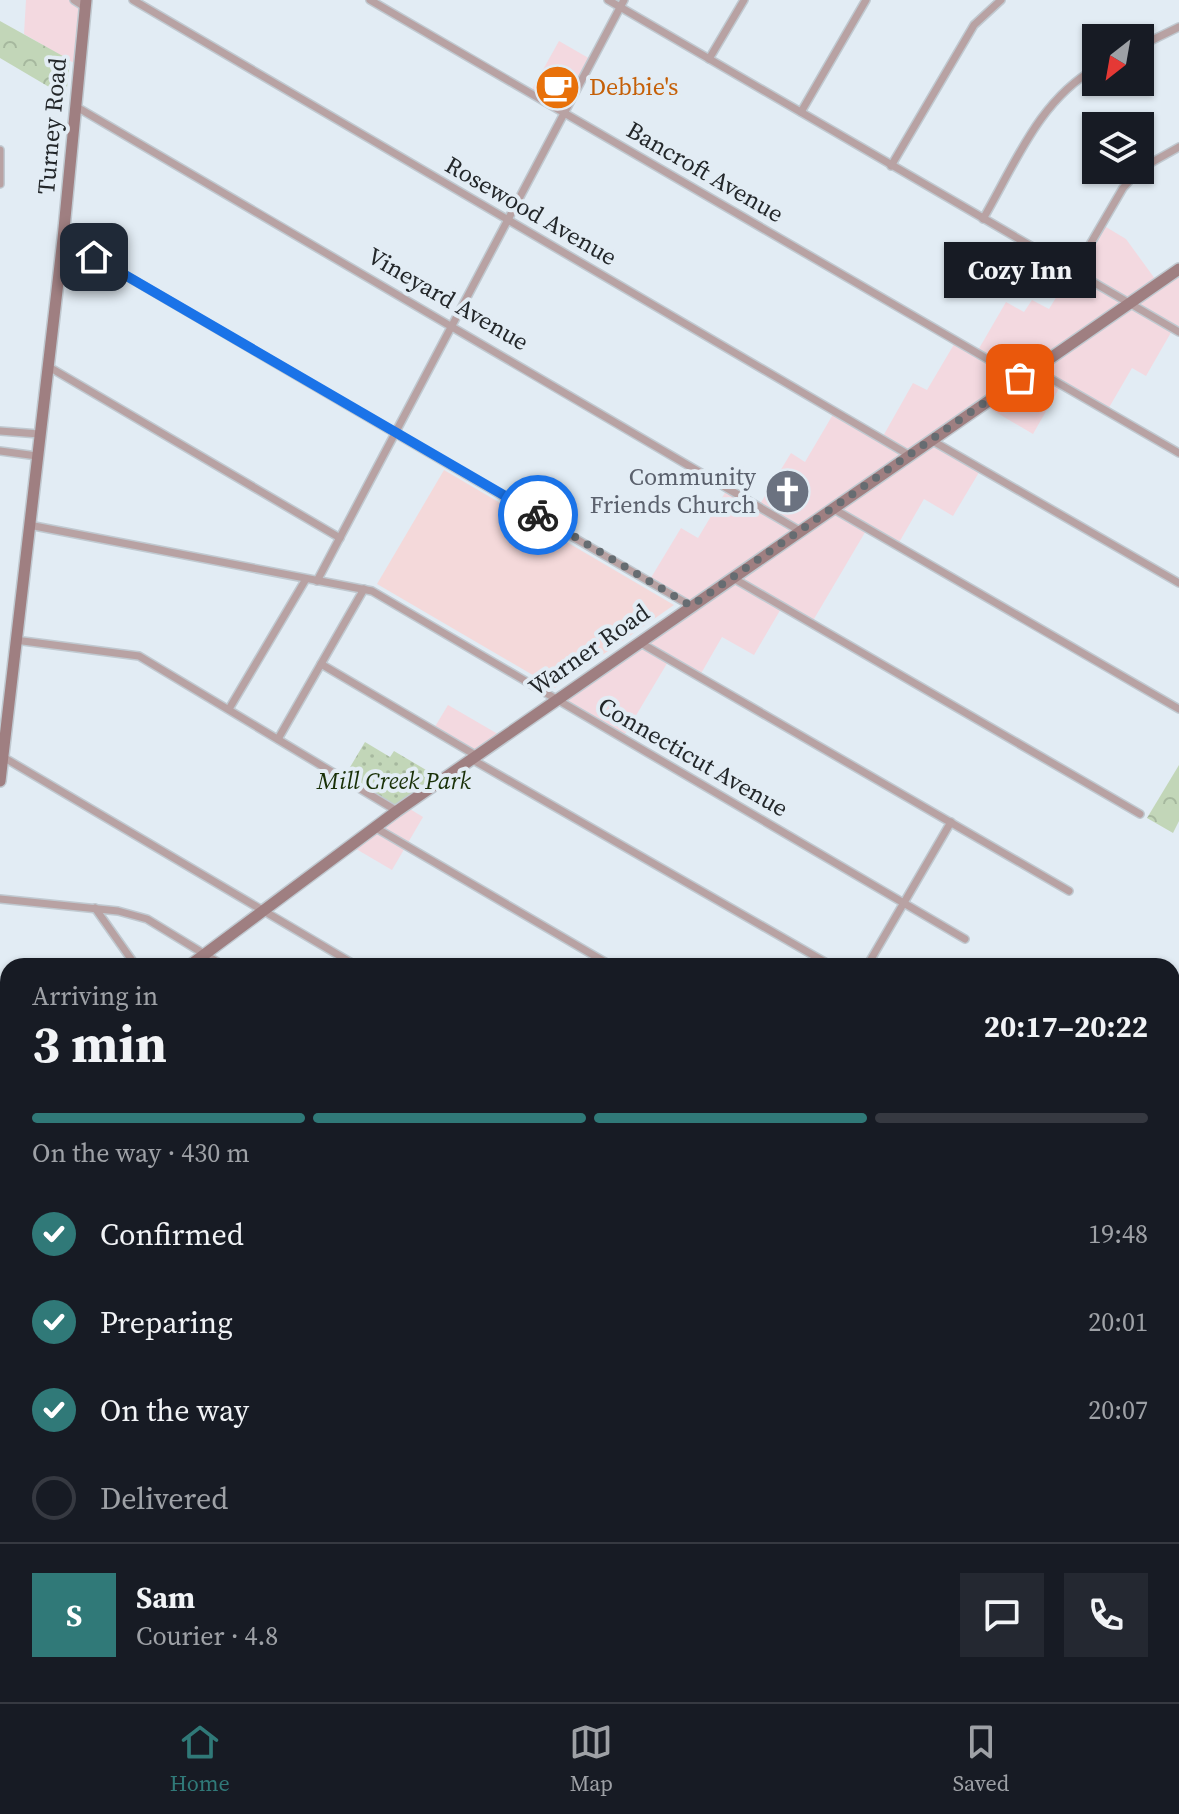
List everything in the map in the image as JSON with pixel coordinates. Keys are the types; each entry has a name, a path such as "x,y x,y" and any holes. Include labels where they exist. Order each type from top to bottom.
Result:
{"main road":[{"name":"Turney Road","path":"0,781 49,367 86,4"},
{"name":"Warner Road","path":"201,958 397,811 1179,269"}],"street":[{"path":"74,0 86,4"},
{"name":"Rosewood Avenue","path":"133,0 909,455"},
{"name":"Bancroft Avenue","path":"370,0 1020,378"},
{"path":"608,0 622,3 709,59 1179,332"},
{"path":"709,59 744,0"},
{"path":"801,112 866,0"},
{"path":"891,166 974,25 1001,0"},
{"path":"317,581 622,3"},
{"path":"1154,39 1179,27"},
{"path":"983,219 1047,107 1064,89 1082,77"},
{"name":"Vineyard Avenue","path":"75,106 800,531"},
{"path":"1154,162 1179,147"},
{"path":"0,150 0,184"},
{"path":"1074,272 1127,184"},
{"path":"63,239 397,431 691,606"},
{"path":"49,367 340,538"},
{"path":"1034,369 1179,453"},
{"path":"0,431 39,434"},
{"path":"931,440 1179,583"},
{"path":"0,451 37,456"},
{"path":"832,508 1179,709"},
{"name":"Connecticut Avenue","path":"29,525 364,589 965,939"},
{"path":"733,578 1140,814"},
{"path":"229,709 306,579"},
{"path":"278,739 364,589"},
{"path":"15,640 139,656 397,811"},
{"path":"639,642 1069,891"},
{"path":"321,664 475,758 818,958"},
{"path":"3,757 343,958"},
{"path":"872,958 951,822"},
{"path":"376,828 598,958"},
{"path":"0,899 95,908 147,919 210,958"},
{"path":"95,908 130,958"}],"shaded area":[{"path":"26,0 74,0 85,7 79,66 24,34"},
{"path":"559,41 592,60 564,113 530,93"},
{"path":"1101,224 1126,239 1158,283 1179,269 1179,332 1173,329 1146,376 1132,368 1107,411 1061,385 1033,434 982,404 932,439 981,469 953,516 924,499 897,546 867,529 811,624 782,607 754,655 722,637 699,677 669,660 622,739 555,700 690,606 649,581 681,528 698,538 729,486 760,504 791,453 805,462 835,411 882,438 913,383 927,390 956,341 977,352 1006,302 1024,312 1032,300 1049,309"},
{"path":"444,470 674,605 555,688 377,584"},
{"path":"448,705 503,737 477,756 433,730"},
{"path":"405,806 423,817 392,870 351,846"}],"green space":[{"path":"0,21 70,60 66,97 0,58"},
{"name":"Mill Creek Park","path":"365,742 390,757 394,751 443,780 397,811 343,779"},
{"path":"1179,765 1179,821 1173,833 1147,818"}],"way so far":[{"path":"538,515 691,606 1020,378"}],"place":[{"name":"Debbie's","path":"558,87"},
{"name":"Cozy Inn","path":"1020,378"},
{"name":"Community Friends Church","path":"787,491"}],"route":[{"path":"94,257 538,515"}]}
